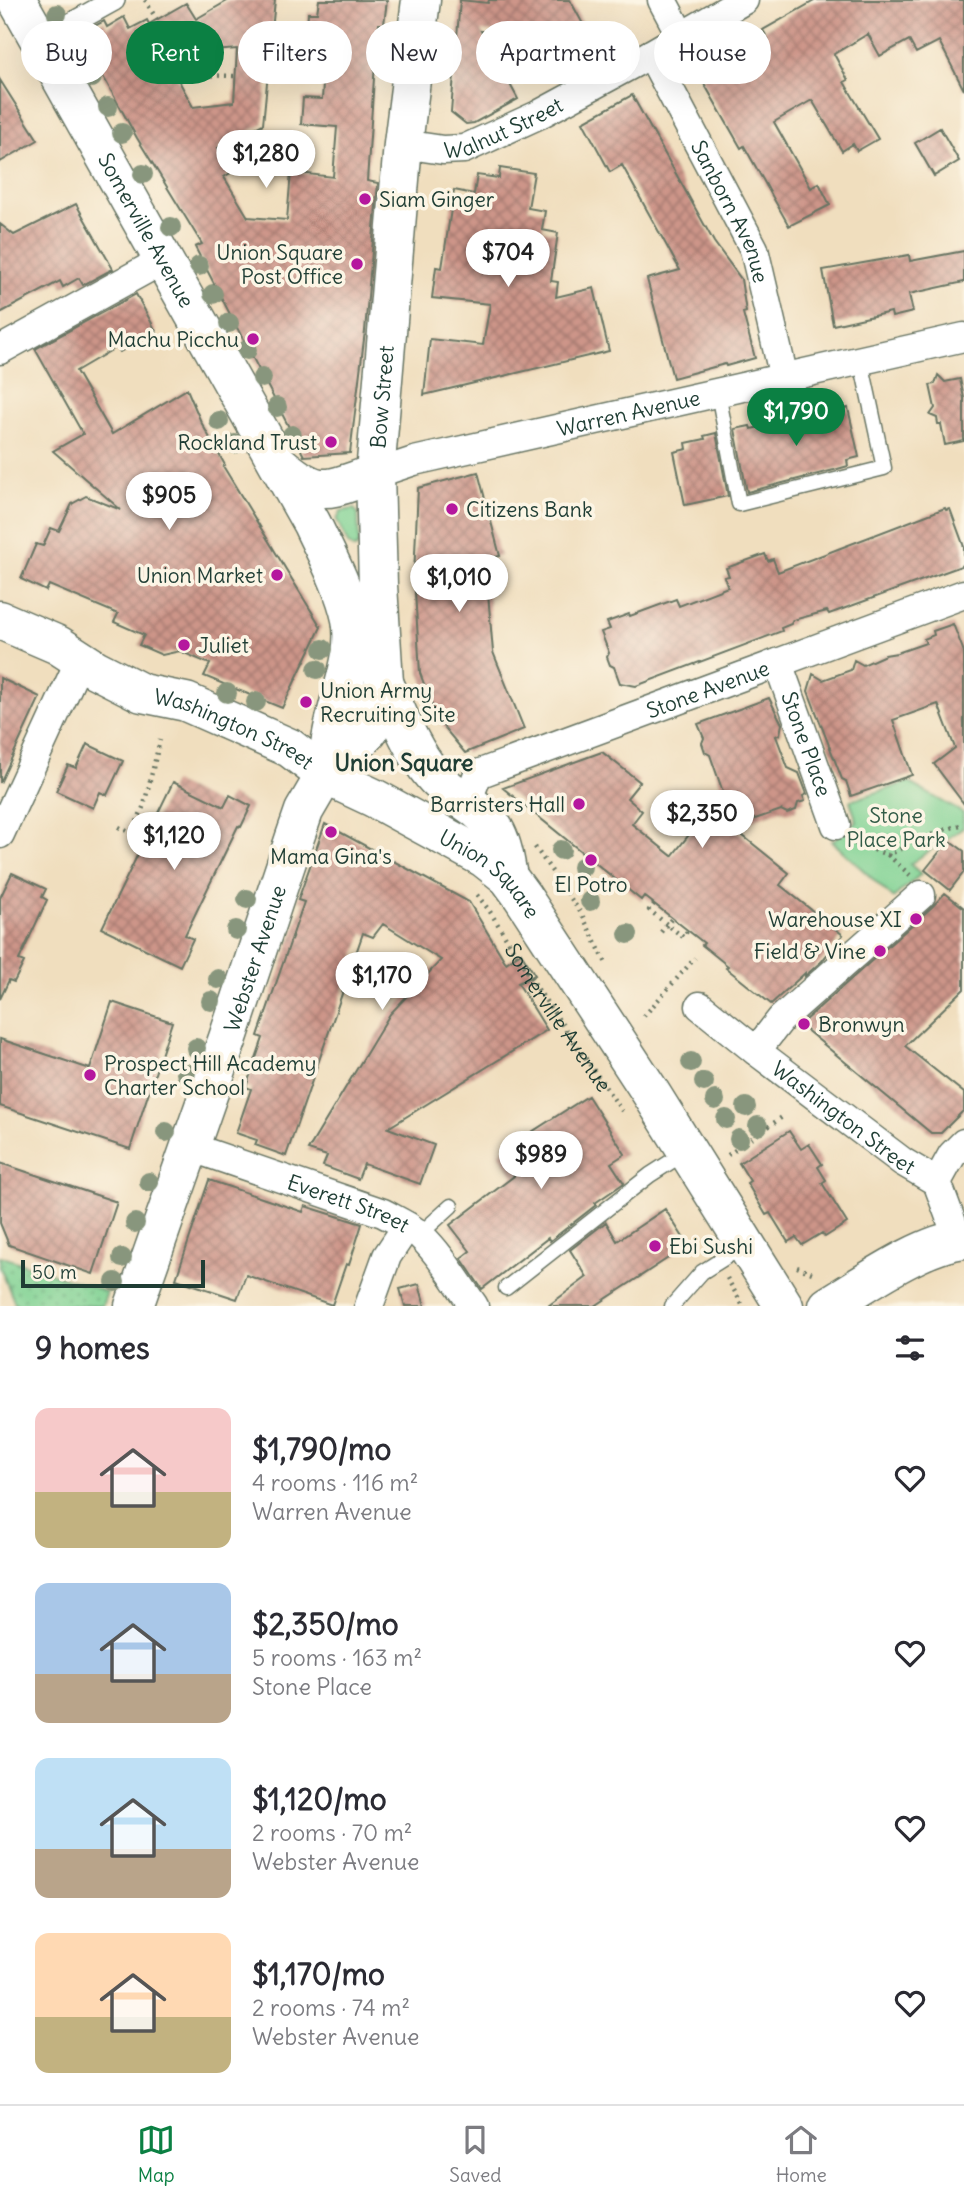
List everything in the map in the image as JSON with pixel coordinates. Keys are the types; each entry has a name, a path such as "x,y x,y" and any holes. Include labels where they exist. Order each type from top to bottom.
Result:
{"main road":[{"name":"Somerville Avenue","path":"17,0 29,21"},
{"name":"Bow Street","path":"325,775 369,730 384,683 375,474 403,144 421,0"},
{"name":"Somerville Avenue","path":"64,84 275,460"},
{"path":"275,460 297,480 308,486 321,488 336,487 375,474"},
{"path":"275,460 312,524 338,580 351,621 349,665 325,775"},
{"name":"Washington Street","path":"0,620 58,645 80,660 142,693 178,723 284,771 325,775"},
{"path":"384,683 426,766 443,785 487,817 499,836 502,845 491,884"},
{"name":"Union Square","path":"325,775 475,853 491,884 607,1026"},
{"name":"Webster Avenue","path":"134,1306 304,811 325,775"},
{"name":"Somerville Avenue","path":"607,1026 687,1151 732,1253 784,1306"},
{"path":"828,1306 922,1252 961,1239"}],"street":[{"path":"76,21 114,0"},
{"path":"662,0 673,21"},
{"name":"Walnut Street","path":"707,21 744,0"},
{"name":"Walnut Street","path":"403,144 443,150 464,149 538,115 654,52"},
{"name":"Sanborn Avenue","path":"651,54 754,248 784,378"},
{"path":"0,350 163,260"},
{"name":"Warren Avenue","path":"375,474 414,461 964,337"},
{"name":"Stone Avenue","path":"467,802 478,774 964,594"},
{"path":"0,834 80,660"},
{"name":"Stone Place","path":"778,663 836,825"},
{"path":"756,1051 780,1019 921,895"},
{"name":"Washington Street","path":"701,1006 903,1162 937,1182 961,1239"},
{"path":"937,1182 952,1154 964,1143"},
{"name":"Everett Street","path":"190,1147 383,1213 413,1231 434,1250 474,1306"},
{"path":"369,1306 387,1256 413,1231"}],"lane":[{"path":"718,393 740,504 884,468 861,361"},
{"path":"506,1288 660,1168 687,1151"},
{"path":"413,1231 451,1206"},
{"path":"672,1306 697,1276 732,1253"}],"path":[{"path":"145,0 158,21"},
{"path":"224,76 235,76"},
{"path":"119,827 132,834 145,805 160,740"},
{"path":"888,855 940,831 964,824"},
{"path":"836,825 839,836 888,855 905,868"},
{"name":"Union Square","path":"533,844 581,914 610,970"},
{"name":"Somerville Avenue","path":"491,884 489,910 541,993 629,1122"},
{"path":"654,904 649,911 683,937 688,930"},
{"path":"661,932 672,918"},
{"path":"644,1016 695,958"},
{"path":"728,1155 785,1115"},
{"path":"732,1253 743,1306"}],"green space":[{"path":"354,509 358,513 359,545 354,549 348,544 337,520 341,511"},
{"name":"Stone Place Park","path":"908,782 963,813 963,828 910,864 921,874 893,898 832,841 857,822 850,801"},
{"path":"0,1256 107,1292 102,1306 16,1306 0,1267"}],"building":[{"path":"229,0 275,0 273,21 238,21 238,84 267,84 263,124 218,148 232,172 224,177 248,217 287,220 291,172 333,177 337,127 301,124 303,98 322,99 323,84 352,84 352,21 307,21 308,13 317,13 319,0 387,0 384,21 366,21 366,84 374,84 367,181 378,183 365,331 350,453 304,456 195,247 202,244 107,84 112,84 112,24 124,17 126,84 181,84 193,107 234,102 237,49 224,50 224,21 154,21 186,3 196,19"},
{"path":"460,0 488,3 489,0 570,0 581,21 476,21 476,84 510,84 518,99 474,123 466,124 451,112 453,84 462,84 462,21 458,21"},
{"path":"816,0 964,0 964,90 939,41 916,53 909,40 880,56 868,34 834,54 848,80 844,82 878,139 857,151 853,144 842,151 812,100 774,122 811,188 819,183 830,205 789,226 744,146 741,148 704,84 771,84 771,25"},
{"path":"0,80 38,140 0,162"},
{"path":"632,95 714,242 741,279 746,312 743,313 755,358 673,378 647,279 680,270 622,165 610,172 583,122"},
{"path":"940,128 959,161 934,176 915,143"},
{"path":"500,168 534,173 528,208 545,211 542,230 558,233 551,281 558,282 556,297 594,288 609,351 424,395 430,339 483,345 490,304 432,298 436,267 442,268 454,190 474,194 477,175 499,178"},
{"path":"76,204 113,269 83,285 79,278 63,287 60,281 0,313 0,224 14,235"},
{"path":"964,251 964,282 909,294 913,312 892,317 891,312 833,325 823,270 909,255 910,261"},
{"path":"136,294 156,331 120,352 117,347 76,371 112,434 187,389 201,422 225,465 223,466 321,627 282,708 204,676 210,664 180,651 162,655 139,645 144,635 114,622 118,614 49,585 46,591 21,579 36,544 43,546 51,528 59,531 72,504 86,496 121,510 53,451 83,434 35,349"},
{"path":"938,375 945,382 960,379 964,398 964,441 945,445 941,424 938,424 937,418 930,415 935,408 930,385 935,384"},
{"path":"833,408 834,411 848,408 859,457 847,460 848,466 747,492 735,429 750,426 751,429 807,417 807,414"},
{"path":"716,433 728,496 685,505 674,452 687,449 686,443 705,439 704,436"},
{"path":"478,472 500,556 485,559 493,652 524,729 465,753 437,719 420,673 414,575 418,488"},
{"path":"945,508 950,509 964,547 964,565 829,614 827,611 793,620 791,624 781,628 782,631 636,686 620,683 614,667 610,665 607,657 609,653 601,632 610,629 607,622 676,599 679,606 728,587 724,577 729,576 726,568 765,554 768,561 773,559 778,572"},
{"path":"953,624 964,652 964,804 934,764 955,748 938,704 893,720 912,775 851,796 808,691 813,674 823,680 851,670 854,660 863,665 885,655 926,643 924,639 934,635 933,631"},
{"path":"0,678 40,697 0,783"},
{"path":"769,698 782,724 780,734 776,736 788,768 799,773 807,794 803,796 805,801 798,803 796,810 787,813 781,810 732,827 789,873 780,885 843,935 822,961 771,1004 726,968 728,966 702,945 704,943 644,896 641,900 503,788 602,752 640,782 627,798 642,811 632,824 672,856 723,792 710,755 705,752 702,743 704,738 698,724"},
{"path":"87,744 123,761 107,795 100,792 93,808 56,791 68,765 76,768"},
{"path":"173,782 224,807 230,795 251,806 241,827 238,826 185,935 193,939 180,966 102,928"},
{"path":"325,824 469,902 506,963 521,953 535,975 518,983 547,1030 388,1128 434,1145 420,1184 364,1164 358,1179 323,1166 327,1156 308,1150 390,1014 441,960 383,924 373,937 363,933 286,1156 255,1145 257,1140 236,1133 251,1089 246,1087 263,1038 258,1036 304,902 298,900"},
{"path":"949,840 964,851 964,872 950,890 925,870"},
{"path":"12,873 46,889 42,897 47,900 19,960 24,962 14,982 9,980 0,999 0,898"},
{"path":"945,893 964,908 964,989 905,1046 964,1093 964,1110 941,1133 931,1133 804,1028 804,1021"},
{"path":"112,1002 172,1022 130,1149 0,1106 0,1039 90,1069"},
{"path":"588,1096 625,1154 611,1163 624,1183 595,1203 596,1205 550,1241 548,1238 482,1289 461,1258 470,1251 450,1225 514,1176 499,1153"},
{"path":"789,1131 801,1149 809,1144 822,1164 818,1167 826,1180 822,1183 847,1223 825,1237 822,1233 802,1245 796,1237 788,1242 770,1213 766,1215 747,1183 750,1181 739,1163"},
{"path":"0,1163 117,1202 93,1274 9,1245 0,1223"},
{"path":"209,1180 303,1212 305,1206 362,1224 332,1305 246,1275 237,1299 176,1279"},
{"path":"665,1209 688,1245 595,1306 548,1306 587,1277 570,1250 606,1222 617,1241"},
{"path":"419,1284 425,1306 405,1306 400,1289"}],"place":[{"name":"Siam Ginger","path":"365,199"},
{"name":"Union Square Post Office","path":"357,264"},
{"name":"Machu Picchu","path":"253,339"},
{"name":"Rockland Trust","path":"331,442"},
{"name":"Citizens Bank","path":"452,509"},
{"name":"Union Market","path":"277,575"},
{"name":"Juliet","path":"184,645"},
{"name":"Union Army Recruiting Site","path":"306,702"},
{"name":"Barristers Hall","path":"579,804"},
{"name":"Mama Gina's","path":"331,832"},
{"name":"El Potro","path":"591,860"},
{"name":"Warehouse XI","path":"916,919"},
{"name":"Field & Vine","path":"880,951"},
{"name":"Bronwyn","path":"804,1024"},
{"name":"Prospect Hill Academy Charter School","path":"90,1075"},
{"name":"Ebi Sushi","path":"655,1246"}],"district":[{"name":"Union Square","path":"404,762"}]}
